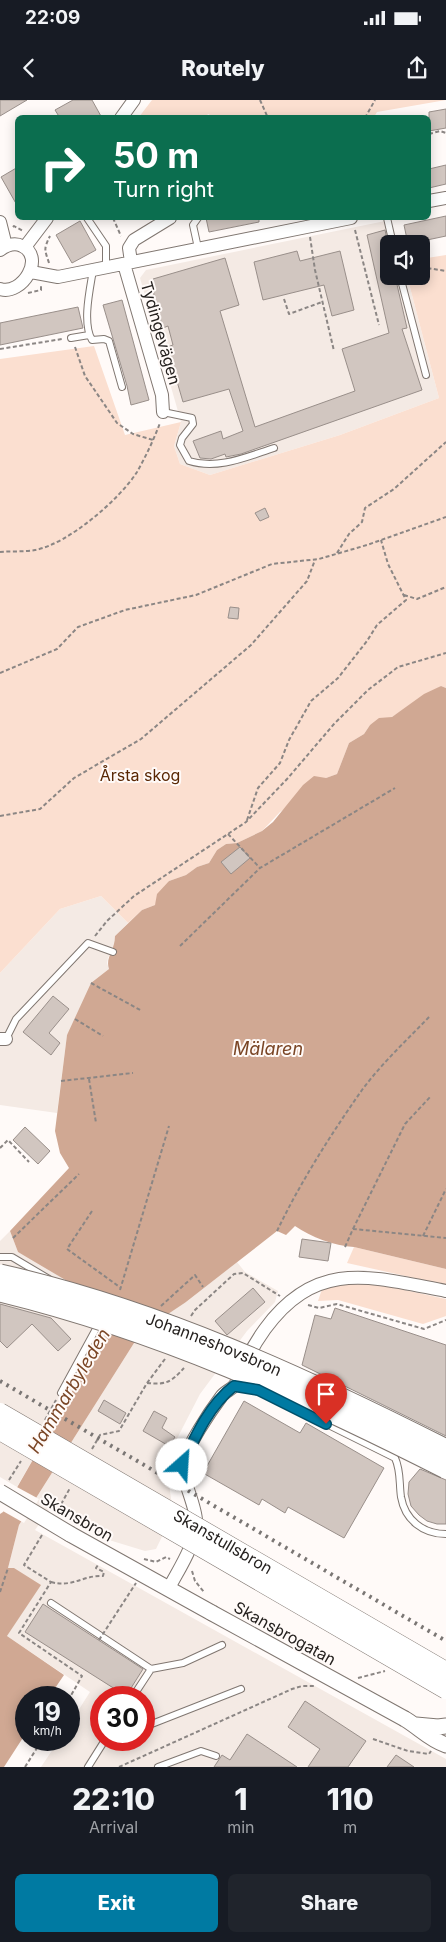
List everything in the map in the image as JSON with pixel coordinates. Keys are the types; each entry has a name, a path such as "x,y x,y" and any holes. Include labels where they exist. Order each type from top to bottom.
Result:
{"highway":[{"name":"Johanneshovsbron","path":"0,1275 34,1282 94,1300 196,1336 372,1413 446,1450"},
{"name":"Johanneshovsbron","path":"0,1291 98,1318 190,1350 245,1372 358,1423 446,1468"}],"main road":[{"name":"Skanstullsbron","path":"0,1412 446,1671"},
{"name":"Skanstullsbron","path":"0,1431 446,1690"}],"street":[{"path":"123,115 130,103"},
{"path":"431,201 446,198"},
{"path":"25,247 45,220"},
{"path":"128,263 129,248 134,240 167,220"},
{"path":"30,272 58,277 308,226 353,222"},
{"path":"0,223 3,248 16,244 25,247 30,252 32,262 30,272 24,282 15,288 0,289"},
{"name":"Tydingevägen","path":"128,263 162,394 163,412"},
{"path":"169,1588 190,1550 197,1521 182,1465 196,1437 222,1395 234,1386 260,1336 288,1302 308,1289 329,1280 352,1277 376,1278 446,1291"},
{"name":"Skansbron","path":"0,1492 137,1576"},
{"name":"Skansbrogatan","path":"137,1576 169,1588 410,1722 439,1747"},
{"name":"Skansbrogatan","path":"410,1722 438,1728 446,1726"}],"lane":[{"path":"88,220 106,246 106,267"},
{"path":"197,220 194,225 198,248"},
{"path":"387,220 391,235"},
{"path":"93,270 87,309 89,335 92,340 104,339 110,341 122,387"},
{"path":"402,285 426,375"},
{"path":"71,338 89,335"},
{"path":"163,412 192,418 193,424 182,438 180,445 189,461 201,465 219,464 274,448"},
{"path":"3,1039 16,1019 88,943 112,952"},
{"path":"0,1257 12,1257 92,1303 97,1326 61,1393"},
{"path":"234,1386 258,1390 395,1458 400,1468 401,1495 404,1511 421,1528 446,1534"},
{"path":"51,1603 151,1669 182,1663 222,1645"},
{"path":"140,1686 151,1669"},
{"path":"155,1723 241,1689"},
{"path":"158,1767 201,1750 216,1756"},
{"path":"88,1767 98,1751"}],"path":[{"path":"260,100 267,115"},
{"path":"366,115 374,100"},
{"path":"431,133 440,131 446,133"},
{"path":"114,220 117,229"},
{"path":"353,222 379,325"},
{"path":"308,226 322,302 334,351"},
{"path":"50,262 45,256 44,246 51,234"},
{"path":"430,269 446,271"},
{"path":"284,299 289,314 322,302"},
{"path":"0,349 71,338 85,376 116,423 133,434 153,440"},
{"path":"0,552 36,550 67,538 112,501 136,473 153,440 163,412"},
{"path":"337,553 349,534 362,522 365,508 394,489 446,442"},
{"path":"0,673 57,649 78,626 125,610 196,595 272,564 316,559 381,540 446,517"},
{"path":"246,822 258,788 280,763 289,740 311,701 338,678 377,625 406,600 388,564 381,540"},
{"path":"0,816 40,810 74,778 142,739 251,645 307,581 316,559"},
{"path":"404,595 417,599 446,587"},
{"path":"88,943 107,921 134,896 246,822 288,778 334,724 368,690 398,667 446,653"},
{"path":"180,946 260,868 396,788"},
{"path":"228,834 260,868"},
{"path":"91,983 142,1011"},
{"path":"278,1231 294,1195 363,1089 388,1059 430,1016"},
{"path":"74,1019 103,1036"},
{"path":"60,1081 133,1073"},
{"path":"89,1078 96,1123"},
{"path":"345,1246 405,1124 431,1096"},
{"path":"118,1295 168,1126"},
{"path":"0,1148 8,1140 29,1162"},
{"path":"13,1238 79,1174"},
{"path":"423,1236 446,1189"},
{"path":"92,1211 67,1249 121,1288"},
{"path":"353,1229 446,1238"},
{"path":"191,1317 195,1310 234,1274 243,1273 288,1302 319,1308 337,1304 424,1329 446,1320"},
{"path":"160,1306 195,1275 204,1287"},
{"path":"90,1451 100,1435 119,1431 147,1383 167,1356"},
{"path":"147,1383 161,1384 172,1380 186,1366"},
{"path":"58,1510 72,1485"},
{"path":"42,1535 24,1565 51,1582 62,1585 93,1576 102,1576 104,1572 96,1568"},
{"path":"0,1592 8,1568"},
{"path":"99,1640 137,1576"},
{"path":"51,1582 18,1633 82,1676 76,1686"},
{"path":"350,1680 392,1669"},
{"path":"119,1767 292,1689 302,1686 320,1686"},
{"path":"373,1739 408,1752 429,1754 439,1747"},
{"path":"25,1767 35,1751"}],"shaded area":[{"path":"390,220 394,235 380,235 380,285 409,285 439,398 340,435 210,475 180,464 174,446 181,422 140,278 146,270"},
{"path":"101,896 128,923 115,936 115,946 107,963 109,969 67,1035 57,1113 0,1105 0,973 60,909"},
{"path":"10,1231 18,1252 122,1304 17,1487 0,1477 0,1241"},
{"path":"237,1262 245,1272 278,1291 275,1302 247,1331 200,1394 166,1460 173,1514 156,1549 145,1551 109,1540 51,1507 35,1530 446,1759 446,1767 41,1767 52,1751 80,1751 80,1708 90,1692 7,1636 40,1585 8,1568 19,1525 153,1313 186,1302"}],"green space":[{"path":"152,100 446,100 377,112 375,115 141,115"},
{"name":"Årsta skog","path":"446,255 446,688 441,686 392,717 370,725 364,734 349,743 337,774 326,778 280,812 262,831 237,843 226,844 217,850 209,863 197,867 186,875 169,881 155,905 142,910 128,923 101,896 60,909 0,973 0,359 94,346 125,435 181,422 174,446 180,464 210,475 340,435 439,398 409,285 430,285 430,258"},
{"path":"354,1247 446,1269 446,1285 347,1263"},
{"path":"353,1283 377,1284 446,1299 446,1316 423,1324 338,1300 318,1301 322,1289"}],"water":[{"name":"Mälaren","path":"441,686 446,688 446,1269 331,1243 308,1234 295,1226 286,1235 277,1231 186,1302 165,1316 153,1313 19,1525 8,1568 14,1568 41,1585 7,1636 64,1675 56,1686 15,1686 15,1750 4,1767 0,1767 0,1514 3,1512 122,1304 79,1288 18,1252 10,1231 69,1168 60,1153 55,1131 67,1035 91,983 109,969 108,961 114,946 115,936 142,910 155,905 157,894 169,881 186,875 197,867 209,863 217,850 226,844 237,843 262,831 273,822 303,785 314,776 326,778 337,774 349,743 364,734 370,725 379,718 392,717 424,694"}],"pier":[{"path":"15,1486 39,1499 24,1523 1,1510"}],"building":[{"path":"0,100 27,100 0,116"},
{"path":"73,100 92,100 100,115 58,115 55,110"},
{"path":"446,109 446,128 431,131 431,115 429,115 429,112"},
{"path":"446,165 446,184 431,188 431,169"},
{"path":"15,169 15,202 1,177"},
{"path":"446,216 446,236 430,239 430,235 406,235 404,225"},
{"path":"206,220 259,220 259,222 209,232"},
{"path":"80,221 96,250 72,263 56,235"},
{"path":"385,230 386,235 380,235 380,285 397,285 407,328 402,329 422,390 241,454 226,457 225,454 211,459 200,458 193,441 221,431 223,439 243,431 229,389 183,402 167,347 173,345 168,326 163,328 154,299 153,279 225,258 239,305 220,311 255,427 355,391 342,349 389,333 367,235"},
{"path":"297,251 300,261 340,251 354,310 332,316 324,285 263,300 254,262"},
{"path":"122,300 149,400 131,405 103,305"},
{"path":"78,307 83,328 0,345 0,323"},
{"path":"265,508 269,517 260,521 255,513"},
{"path":"230,607 239,608 238,619 228,618"},
{"path":"240,847 250,858 231,874 221,862"},
{"path":"53,996 69,1009 49,1033 60,1043 51,1055 23,1032"},
{"path":"25,1127 50,1151 38,1164 13,1140"},
{"path":"302,1239 331,1243 328,1261 299,1257"},
{"path":"253,1288 265,1302 227,1335 215,1321"},
{"path":"0,1304 51,1318 71,1339 58,1351 32,1324 7,1348 0,1341"},
{"path":"335,1308 446,1345 446,1436 302,1365 315,1315 331,1319"},
{"path":"104,1400 126,1413 120,1424 98,1411"},
{"path":"244,1401 300,1433 306,1423 384,1468 344,1538 288,1507 285,1513 262,1499 259,1505 203,1473"},
{"path":"154,1411 167,1418 162,1428 175,1437 169,1446 143,1431"},
{"path":"420,1469 446,1480 446,1524 427,1521 411,1506 408,1494 409,1482"},
{"path":"43,1604 143,1669 132,1686 110,1686 25,1632"},
{"path":"305,1701 366,1741 348,1767 308,1767 320,1749 288,1727"},
{"path":"247,1734 297,1767 214,1767 222,1755 230,1760"},
{"path":"396,1755 414,1767 387,1767"}],"railway":[{"path":"0,1381 446,1641"}],"route":[{"path":"182,1465 196,1437 222,1395 234,1386 258,1390 326,1424"}],"water label":[{"name":"Hammarbyleden","path":"69,1391"}]}
